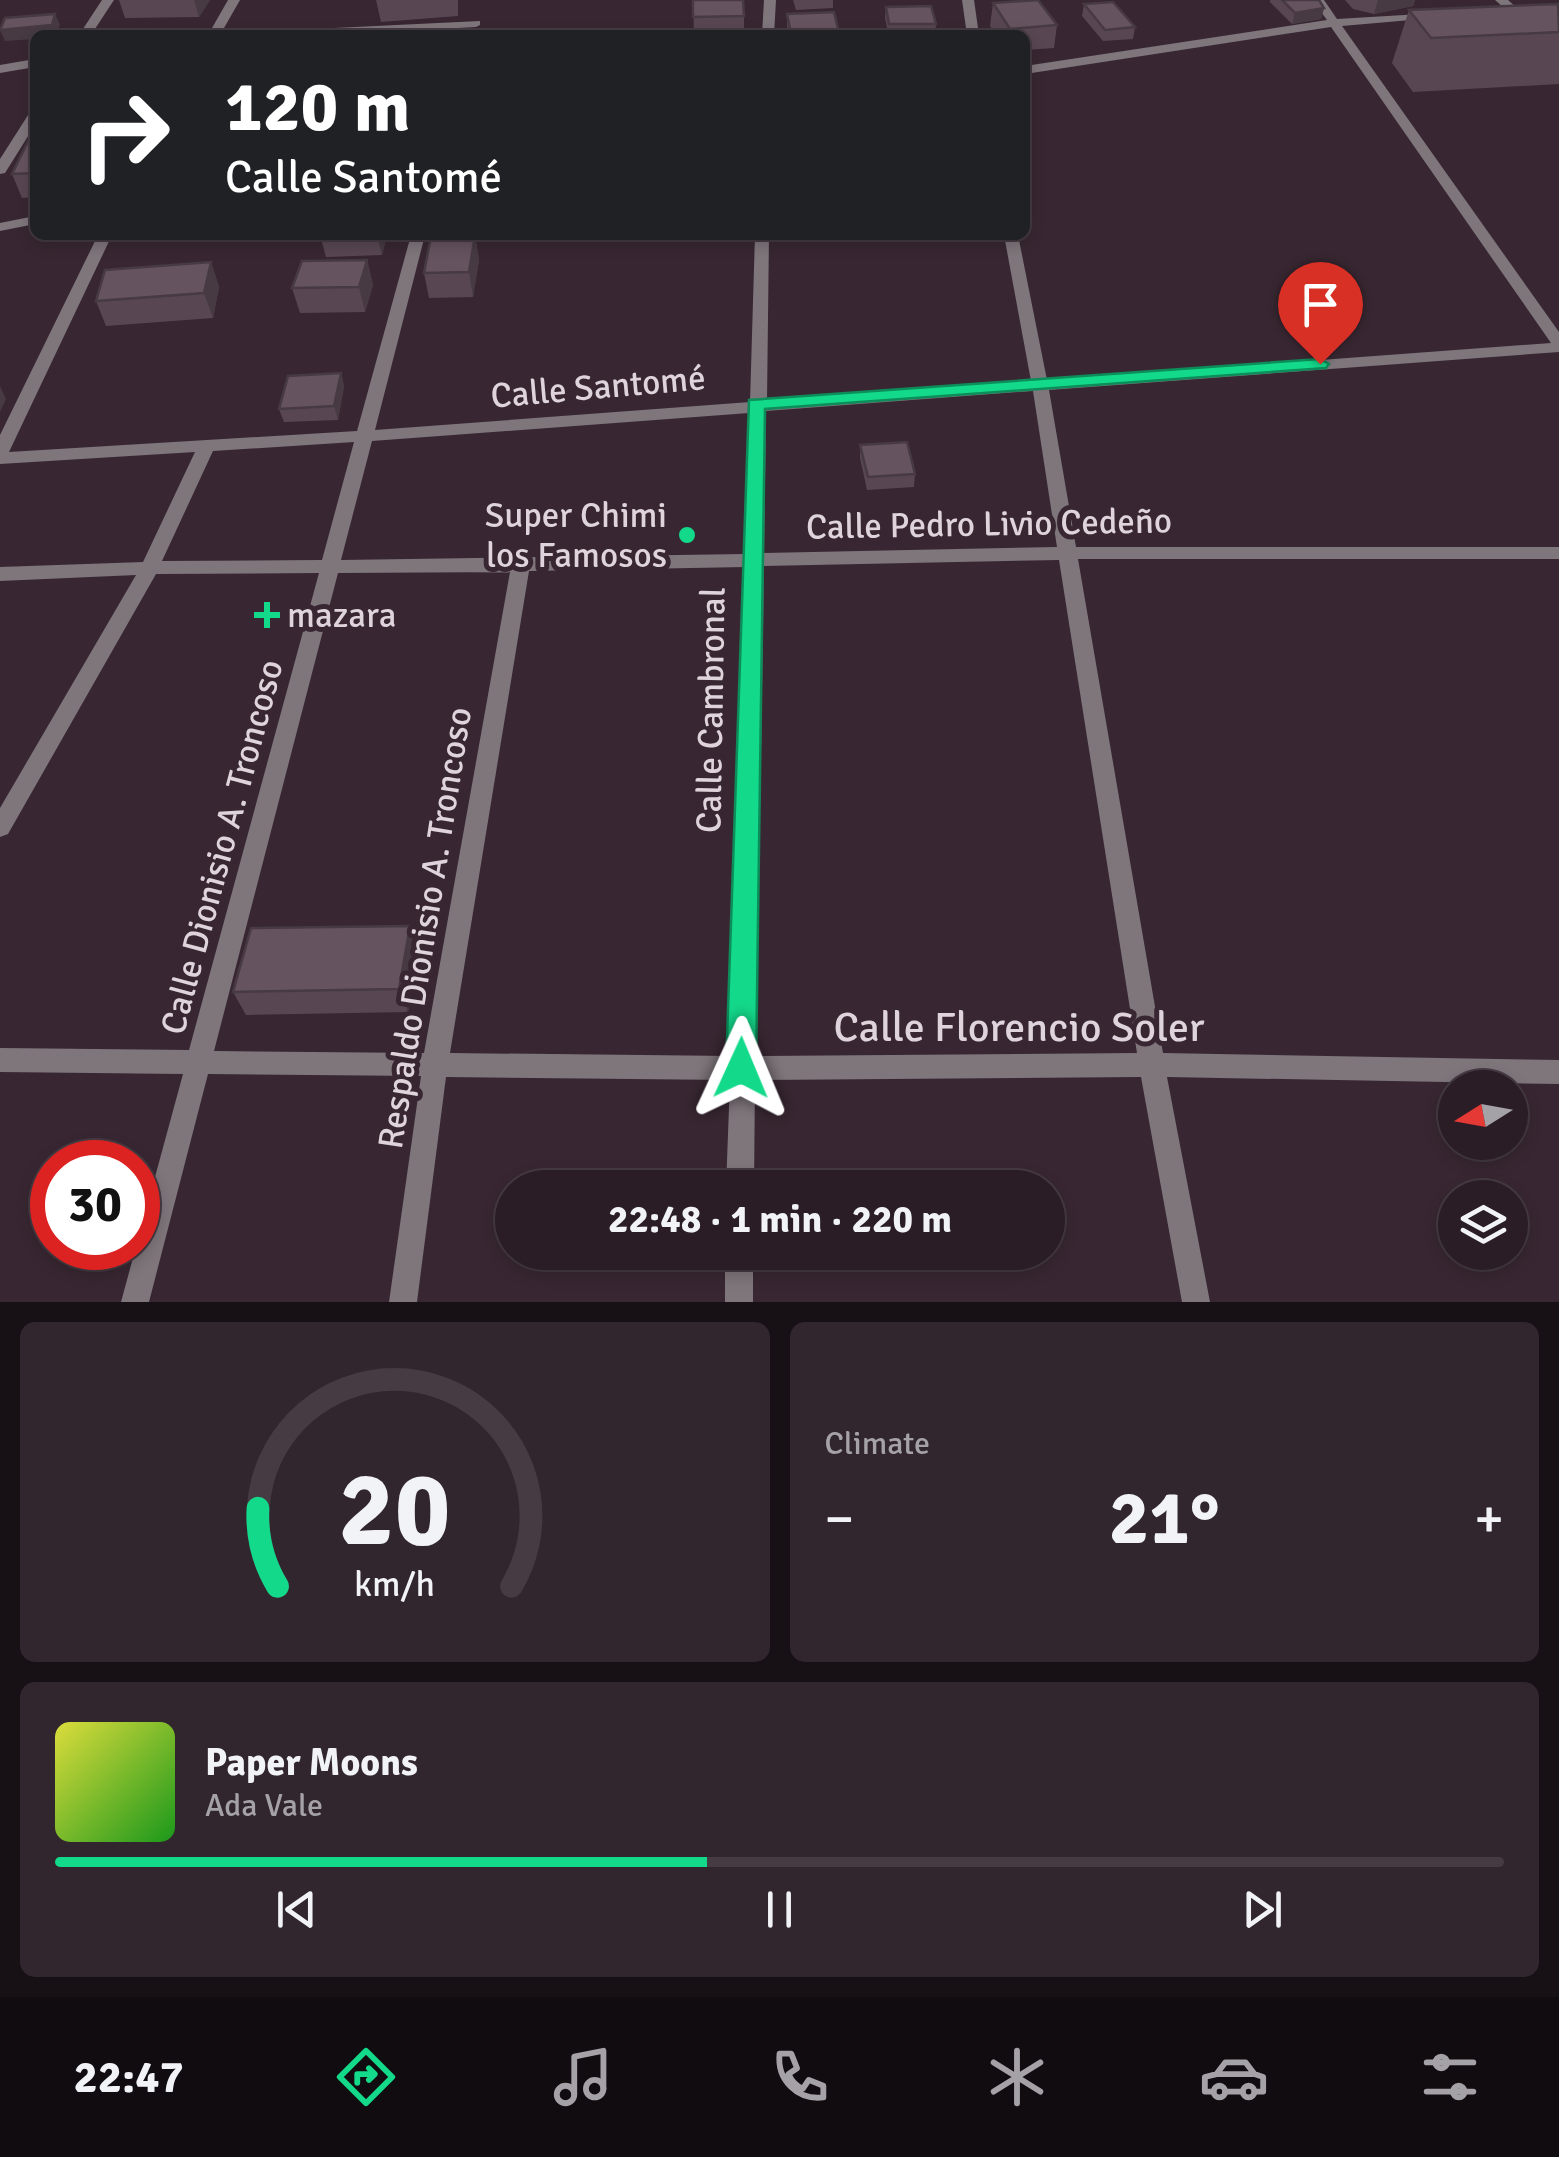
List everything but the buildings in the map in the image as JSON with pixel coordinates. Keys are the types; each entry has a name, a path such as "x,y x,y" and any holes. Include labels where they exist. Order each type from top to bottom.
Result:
{"street":[{"path":"89,30 108,0"},
{"path":"217,30 234,0"},
{"path":"768,30 770,0"},
{"path":"968,0 972,30"},
{"path":"1318,0 1559,345"},
{"path":"1501,7 1527,8"},
{"path":"1501,7 1559,51"},
{"path":"1030,69 1334,24 1452,14"},
{"path":"357,30 476,23"},
{"path":"0,69 30,64"},
{"path":"0,170 30,122"},
{"path":"0,227 30,221"},
{"path":"0,456 103,240"},
{"name":"Calle Dionisio A. Troncoso","path":"134,1302 417,240"},
{"name":"Calle Cambronal","path":"740,1170 762,240"},
{"path":"1012,240 1040,384 1152,1064 1196,1302"},
{"name":"Calle Santomé","path":"0,456 367,436 1559,345"},
{"path":"0,828 150,568 208,444"},
{"name":"Calle Pedro Livio Cedeño","path":"0,574 150,568 1066,554 1559,553"},
{"name":"Respaldo Dionisio A. Troncoso","path":"403,1302 435,1064 520,565"},
{"name":"Calle Florencio Soler","path":"0,1060 741,1068 1152,1064 1559,1072"},
{"path":"739,1270 739,1302"}],"place":[{"name":"Super Chimi los Famosos","path":"687,535"},
{"name":"mazara","path":"267,615"}],"route":[{"path":"741,1068 755,404 1320,364"}]}
